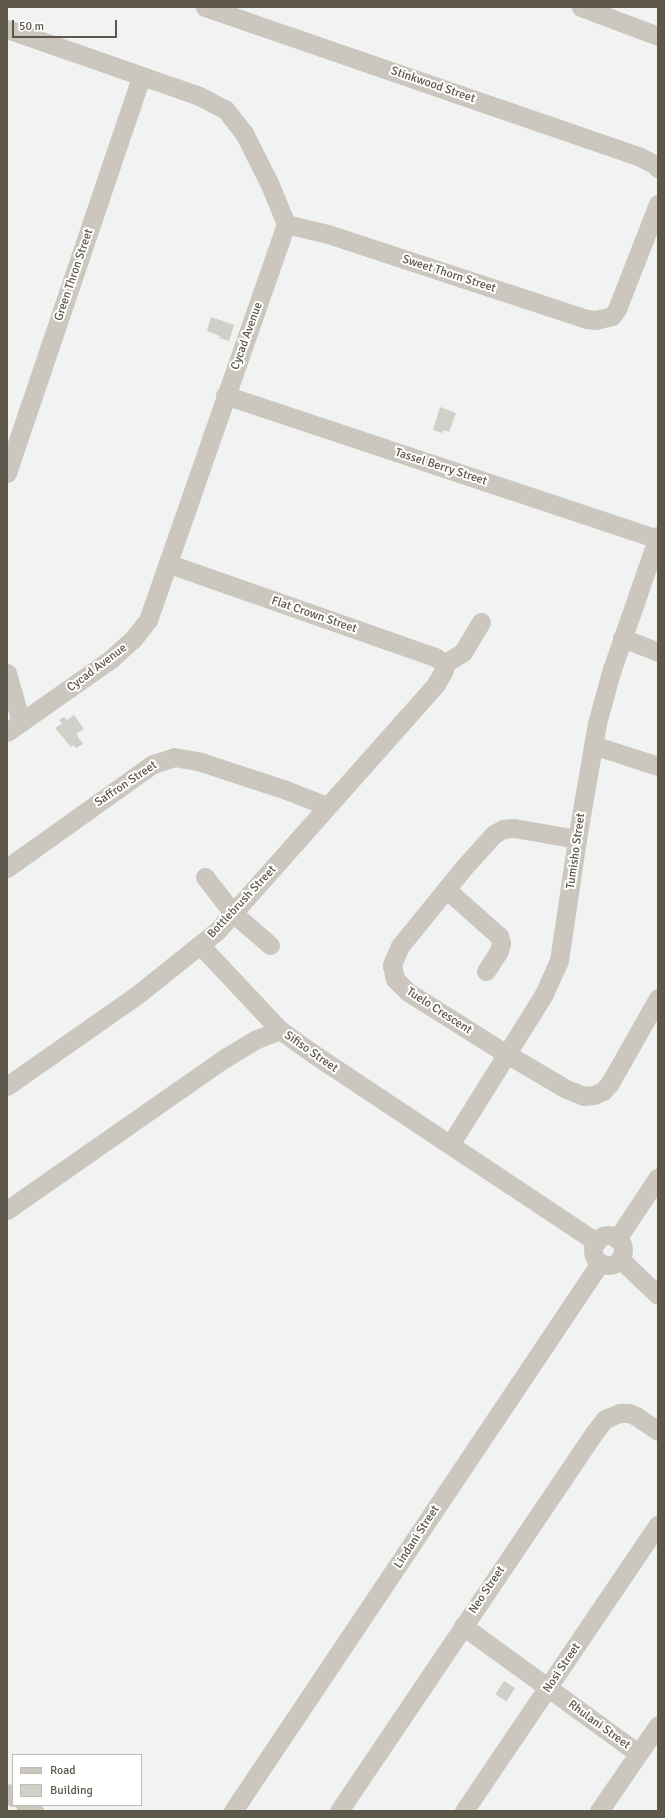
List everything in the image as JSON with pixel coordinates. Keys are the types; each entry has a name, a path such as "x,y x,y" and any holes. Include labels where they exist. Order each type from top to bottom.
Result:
{"street":[{"name":"Stinkwood Street","path":"205,7 640,157 654,164 658,168"},
{"path":"581,7 658,36"},
{"path":"7,29 199,96 225,109 244,133 270,185 286,224"},
{"name":"Green Thron Street","path":"7,474 141,77"},
{"name":"Sweet Thorn Street","path":"286,224 328,234 587,319 604,319 612,316 621,300 658,204"},
{"name":"Cycad Avenue","path":"14,727 111,659 134,639 142,629 153,610 225,395 286,224"},
{"name":"Tassel Berry Street","path":"225,395 658,538"},
{"name":"Tumisho Street","path":"450,1145 505,1053 544,994 559,961 592,745 604,692 658,538"},
{"name":"Flat Crown Street","path":"169,564 435,657 442,660 442,671"},
{"name":"Bottlebrush Street","path":"7,1086 137,995 200,946 233,913 327,806 442,671 463,652 481,622"},
{"path":"622,638 658,652"},
{"path":"7,673 14,727"},
{"path":"592,745 658,766"},
{"name":"Saffron Street","path":"7,868 153,764 174,757 201,762 286,790 327,806"},
{"name":"Tuelo Crescent","path":"577,839 521,829 503,829 494,834 446,889 400,946 392,965 392,973 399,985 408,992 505,1053 575,1093 584,1096 594,1095 603,1091 610,1083 658,998"},
{"path":"205,877 233,913 270,945"},
{"path":"446,889 499,936 501,943 499,951 486,971"},
{"path":"200,946 280,1030"},
{"name":"Sifiso Street","path":"7,1210 225,1058 257,1039 280,1030 596,1242"},
{"path":"617,1239 658,1177"},
{"path":"607,1235 617,1239 623,1248 620,1259 613,1264 600,1263 594,1253 596,1242 607,1235"},
{"path":"620,1259 658,1295"},
{"name":"Lindani Street","path":"233,1811 600,1263"},
{"name":"Neo Street","path":"339,1811 463,1626 605,1419 620,1413 629,1413 658,1431"},
{"name":"Nosi Street","path":"464,1811 549,1688 658,1525"},
{"name":"Rhulani Street","path":"463,1626 638,1753"},
{"path":"599,1811 658,1725"}],"building":[{"path":"211,317 234,325 229,341 219,338 220,336 207,331"},
{"path":"440,407 456,413 449,432 444,430 442,433 433,430"},
{"path":"74,715 84,729 76,734 83,744 76,748 74,745 71,747 55,728 62,724 59,720 64,717 67,720"},
{"path":"504,1681 515,1688 507,1701 496,1695"}]}
